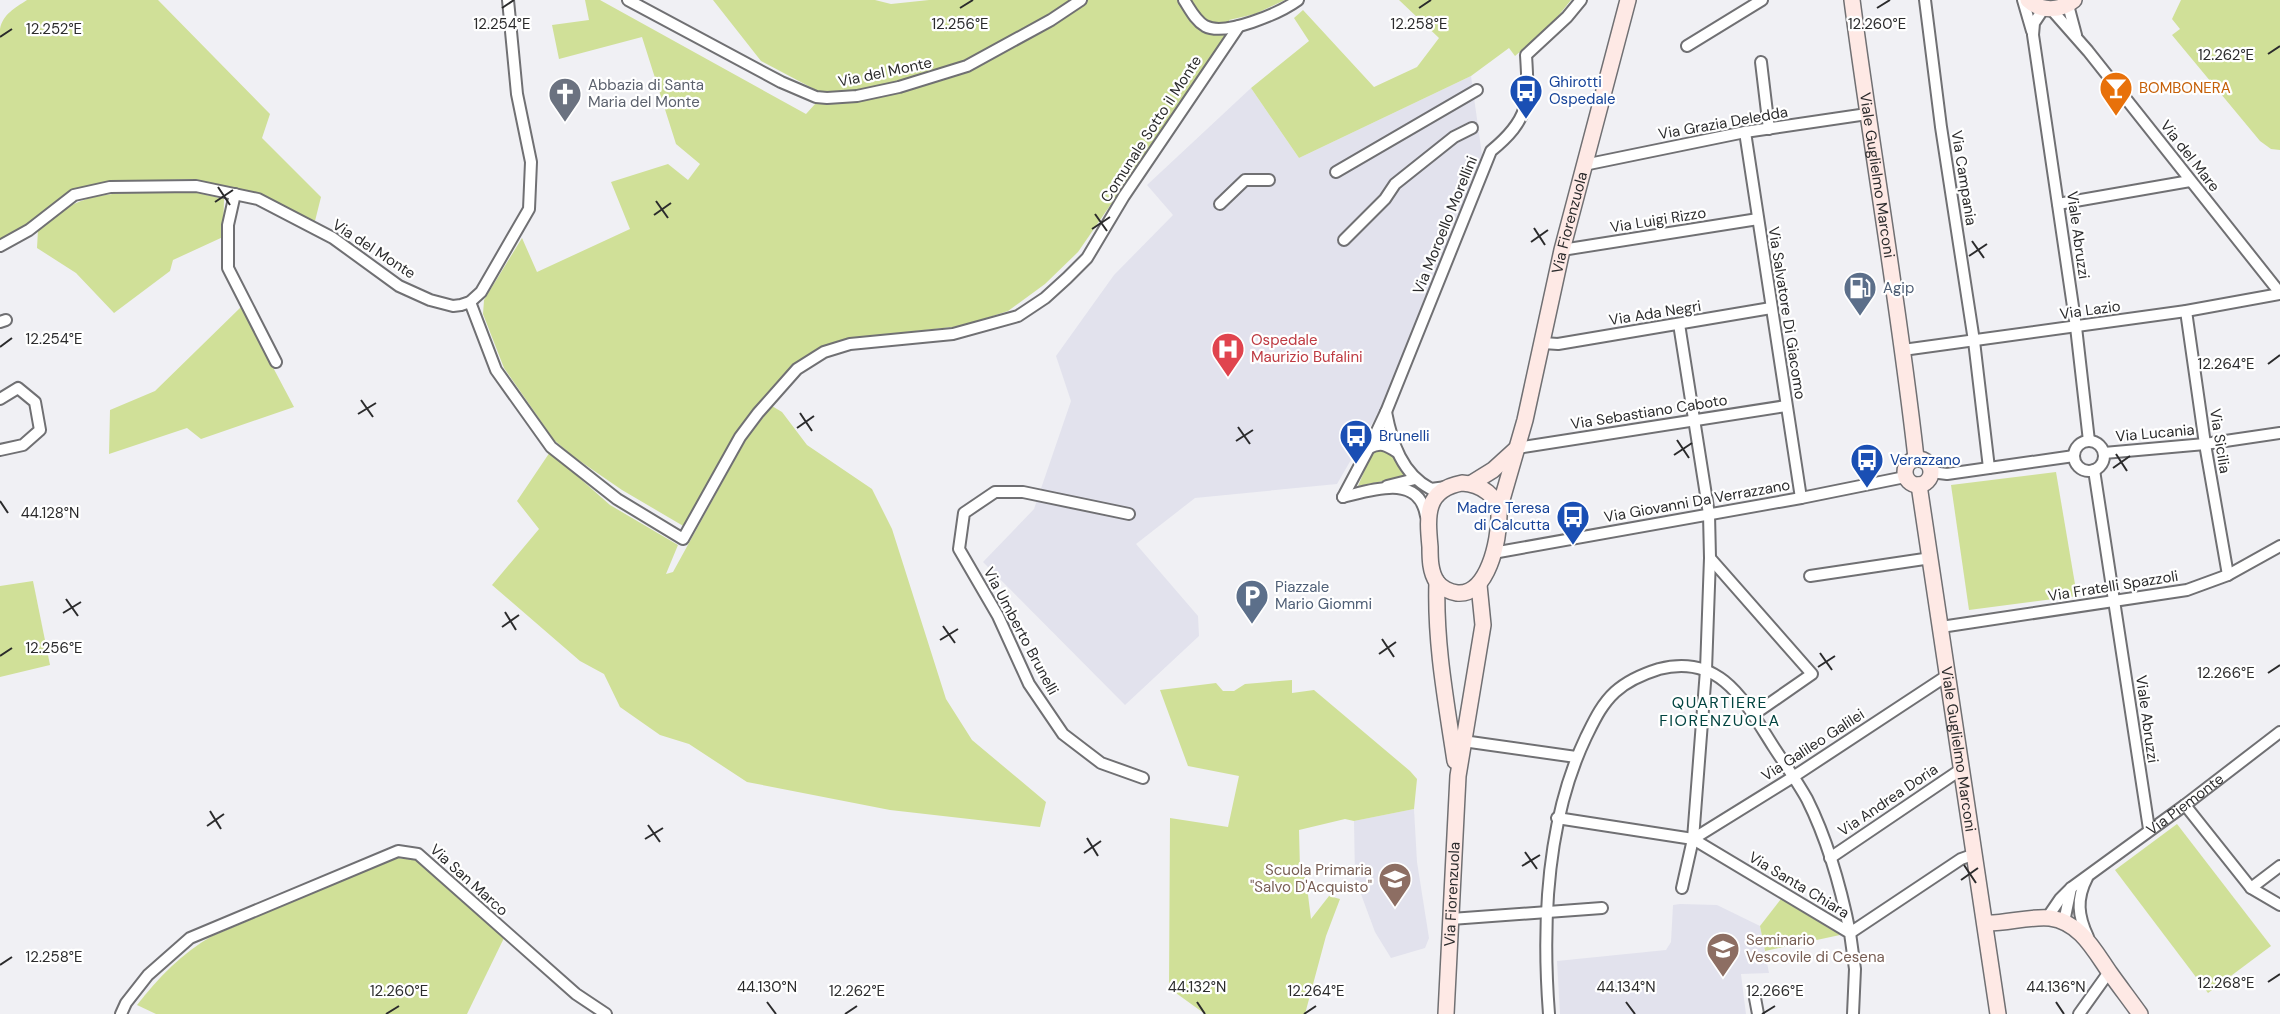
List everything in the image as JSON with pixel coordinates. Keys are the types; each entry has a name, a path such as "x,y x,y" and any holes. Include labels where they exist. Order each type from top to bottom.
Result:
{"street":[{"path":"470,302 481,292 529,209 531,162 517,94 508,0"},
{"name":"Via del Monte","path":"628,0 799,90 816,97 837,98 899,87 967,66 1051,20 1081,0"},
{"path":"1184,0 1202,25 1216,29 1239,26 1285,9 1298,0"},
{"name":"Via Moroello Morellini","path":"1382,487 1343,497 1386,412 1491,151 1508,137 1525,112 1528,87 1527,55 1567,18 1581,0"},
{"name":"Via Fiorenzuola","path":"1499,510 1543,343 1562,250 1628,0"},
{"path":"1686,46 1762,0"},
{"name":"Viale Guglielmo Marconi","path":"1852,0 1903,350 1916,458"},
{"name":"Via Campania","path":"1925,0 1941,128 1974,341 1989,468"},
{"name":"Viale Abruzzi","path":"2023,0 2033,35 2076,327 2089,441"},
{"path":"2028,0 2047,8 2072,3"},
{"name":"Via del Mare","path":"2072,3 2077,38"},
{"path":"2033,35 2034,23 2047,8"},
{"name":"Via del Mare","path":"2047,8 2077,38 2280,293"},
{"name":"Comunale Sotto il Monte","path":"470,302 496,370 551,447 617,499 683,539 740,437 797,369 824,352 850,344 953,334 1018,316 1045,298 1067,278 1088,258 1124,196 1239,26"},
{"path":"1761,62 1769,129"},
{"path":"1336,172 1477,90"},
{"name":"Via Grazia Deledda","path":"1584,165 1745,132 1867,114"},
{"path":"1344,240 1385,199 1395,184 1454,137 1472,128"},
{"name":"Via Salvatore Di Giacomo","path":"1745,132 1801,498"},
{"path":"1220,204 1245,180 1269,180"},
{"path":"2058,204 2190,181"},
{"name":"Via del Monte","path":"0,246 29,230 74,195 110,187 196,186 258,200 333,238 399,286 420,295 453,306 470,302"},
{"path":"235,194 228,225 228,268 276,362"},
{"name":"Via Luigi Rizzo","path":"1562,250 1758,219"},
{"name":"Via Lazio","path":"1903,350 2186,311 2280,293"},
{"name":"Via Ada Negri","path":"1543,343 1558,344 1771,308"},
{"name":"Via Sicilia","path":"2186,311 2205,444 2228,574"},
{"path":"1679,324 1709,514 1710,558 1706,673 1693,839 1682,888"},
{"path":"0,399 18,388 35,402 40,430 23,446 0,450"},
{"name":"Via Sebastiano Caboto","path":"1517,447 1786,406"},
{"path":"1386,412 1396,452"},
{"name":"Via Lucania","path":"2104,453 2205,444 2280,433"},
{"path":"2089,441 2097,443 2104,453 2102,463 2094,470 2080,468 2074,456 2080,444 2089,441"},
{"path":"1369,448 1377,444 1386,445 1396,452 1415,479"},
{"path":"1472,483 1493,471 1517,447"},
{"path":"1931,472 1947,474 2074,456"},
{"path":"1916,458 1928,464 1931,472 1928,481 1919,485 1911,484 1905,477 1905,467 1916,458"},
{"name":"Viale Abruzzi","path":"2094,470 2149,829"},
{"name":"Via Giovanni Da Verrazzano","path":"1493,554 1905,477"},
{"path":"1415,479 1439,488 1472,483 1487,491 1499,510 1493,554 1479,585 1461,593 1451,592 1437,582 1432,572 1424,504 1410,491 1382,487 1415,479"},
{"name":"Viale Guglielmo Marconi","path":"1919,485 1998,1014"},
{"path":"1428,525 1429,508 1439,488"},
{"name":"Via Umberto Brunelli","path":"1130,514 1023,492 994,492 964,513 959,549 998,616 1029,684 1063,734 1101,763 1143,778"},
{"name":"Via Fratelli Spazzoli","path":"1941,627 2187,590 2228,574 2280,546"},
{"path":"1710,558 1812,674 1753,715"},
{"path":"1810,576 1931,558"},
{"name":"Via Fiorenzuola","path":"1437,582 1438,653 1458,776"},
{"name":"Via Fiorenzuola","path":"1446,1014 1458,776 1483,625 1479,585"},
{"path":"1549,1014 1548,912 1551,865 1557,818 1576,757 1604,703 1628,682 1664,668 1706,673 1732,687 1753,715 1806,799 1843,895 1850,933 1961,859 1975,854"},
{"name":"Via Galileo Galilei","path":"1693,839 1793,777 1948,675"},
{"name":"Via Piemonte","path":"2042,918 2071,888 2280,732"},
{"path":"1463,741 1576,757"},
{"name":"Via Andrea Doria","path":"1830,858 1963,768"},
{"path":"2185,805 2252,888 2280,905"},
{"path":"1557,818 1693,839"},
{"name":"Via Santa Chiara","path":"1693,839 1850,933 1855,969 1853,1014"},
{"name":"Via San Marco","path":"121,1014 126,1003 147,975 190,938 398,851 418,854 576,994 606,1014"},
{"path":"2252,888 2280,866"},
{"path":"2088,875 2080,890 2078,902 2084,928 2092,947"},
{"path":"2064,922 2071,888"},
{"path":"1451,919 1602,908"},
{"path":"1984,923 2001,924 2042,918 2064,922 2075,928 2092,947 2140,1014"},
{"path":"2079,1014 2109,972"},
{"path":"1755,998 1758,1014"}],"shaded area":[{"name":"Ospedale Maurizio Bufalini","path":"1471,76 1483,162 1381,408 1337,484 1195,498 1136,544 1198,616 1199,636 1125,705 983,562 1034,509 1071,401 1056,356 1114,275 1173,215 1147,185 1251,88 1299,158"},
{"name":"Scuola Primaria \"Salvo D'Acquisto\"","path":"1414,809 1417,862 1429,938 1425,948 1391,958 1375,932 1355,878 1354,821"},
{"path":"1673,905 1717,905 1760,926 1769,973 1741,974 1746,1014 1560,1014 1557,961 1666,950 1671,942"}],"green space":[{"path":"27,0 158,0 270,114 262,138 321,197 315,221 237,191 195,179 107,182 73,191 21,229 0,240 0,29 7,15"},
{"path":"585,0 600,0 806,114 816,103 814,89 761,61 713,0 875,0 891,4 929,0 1285,0 1255,14 1229,20 1229,33 1078,252 1045,284 1008,311 962,326 860,337 829,345 773,390 685,527 622,490 574,457 554,440 504,368 483,314 484,300 522,238 537,272 630,229 611,182 668,164 688,180 700,164 676,144 642,37 559,59 552,25 589,20"},
{"path":"1399,0 1571,0 1551,25 1515,56 1509,48 1471,76 1299,158 1251,88 1309,41 1294,18 1303,10 1374,87 1417,67 1439,38"},
{"path":"2181,0 2280,0 2280,150 2271,149 2260,141 2172,35 2180,29 2172,19"},
{"path":"123,193 198,193 224,199 223,237 173,260 170,271 114,313 76,273 37,248 38,230 58,213 81,201"},
{"path":"241,307 294,407 201,439 187,428 109,454 110,410 155,391"},
{"path":"772,406 782,412 807,445 872,489 892,529 946,699 972,740 1046,802 1040,827 890,810 747,782 689,744 660,735 620,707 604,674 580,661 492,585 539,529 517,501 550,452 610,505 678,545 666,574 673,572 745,441"},
{"path":"1379,447 1388,450 1403,473 1403,477 1358,486 1369,460"},
{"path":"2056,472 2077,596 1969,610 1951,485"},
{"path":"33,581 50,665 0,677 0,586"},
{"path":"1292,680 1292,693 1314,690 1410,771 1417,779 1414,809 1354,821 1345,819 1299,830 1300,870 1306,879 1311,919 1329,896 1340,899 1326,936 1305,1014 1205,1014 1169,988 1170,818 1228,827 1239,776 1188,766 1160,690 1216,683 1223,691 1234,691 1245,684"},
{"path":"2177,824 2271,946 2208,993 2115,870"},
{"path":"397,858 416,860 434,873 504,938 467,1014 156,1014 137,1005 171,967 212,936"},
{"path":"1781,899 1840,935 1765,951 1760,926"}],"place":[{"name":"BOMBONERA","path":"2116,117"},
{"name":"Ghirotti Ospedale","path":"1526,120"},
{"name":"Abbazia di Santa Maria del Monte","path":"565,123"},
{"name":"Agip","path":"1860,317"},
{"name":"Ospedale Maurizio Bufalini","path":"1228,378"},
{"name":"Brunelli","path":"1356,465"},
{"name":"Verazzano","path":"1867,489"},
{"name":"Madre Teresa di Calcutta","path":"1573,546"},
{"name":"Piazzale Mario Giommi","path":"1252,625"},
{"name":"Scuola Primaria \"Salvo D'Acquisto\"","path":"1395,908"},
{"name":"Seminario Vescovile di Cesena","path":"1723,978"}],"district":[{"name":"QUARTIERE FIORENZUOLA","path":"1720,711"}]}
